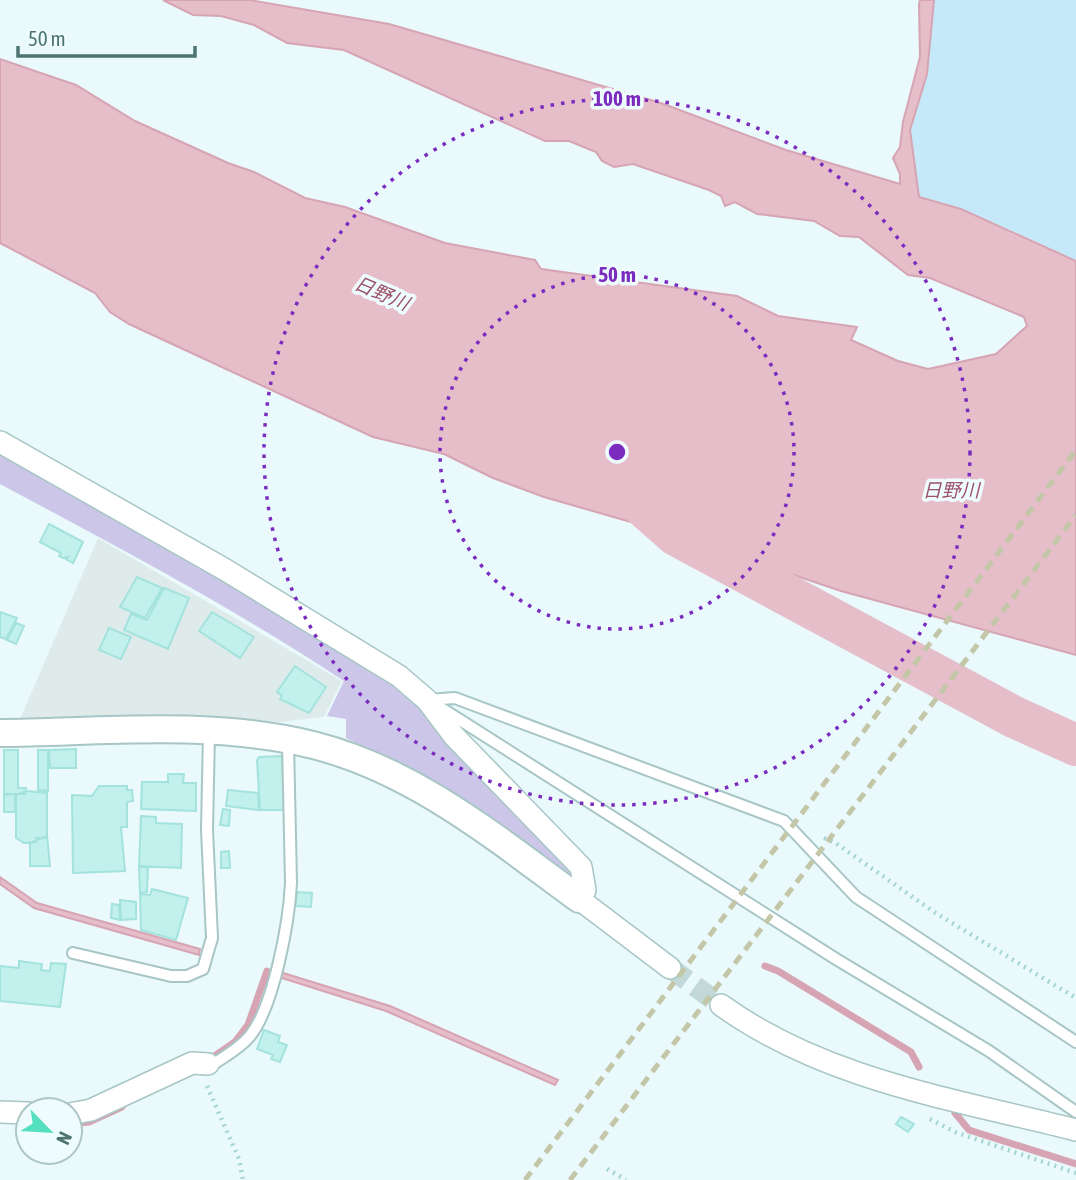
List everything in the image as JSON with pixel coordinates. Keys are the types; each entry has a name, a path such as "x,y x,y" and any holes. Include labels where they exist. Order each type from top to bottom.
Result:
{"street":[{"path":"0,442 311,621 399,676 428,700 470,754 581,867 585,890 579,899"},
{"path":"0,733 209,732 288,739 341,753 426,792 466,815 670,968"},
{"path":"721,1005 749,1025 796,1051 832,1066 1076,1130"},
{"path":"84,1111 192,1063 208,1064"}],"lane":[{"path":"428,700 455,698 784,821 856,897 1076,1042"},
{"path":"428,700 481,731 836,960 989,1051 1076,1112"},
{"path":"73,953 171,976 187,976 203,969 212,938 207,830 209,732"},
{"path":"208,1064 215,1063 250,1035 276,973 290,894 288,739"}],"path":[{"path":"800,839 814,834 834,842 934,912 1076,998"},
{"path":"208,1064 208,1091 239,1159 243,1180"},
{"path":"900,1085 910,1103 939,1125 1076,1173"},
{"path":"607,1169 626,1180"}],"shaded area":[{"path":"0,449 232,581 400,688 572,872 570,875 446,788 346,738 346,719 327,716 344,681 217,603 0,484"},
{"path":"98,538 342,681 324,717 271,723 147,715 20,719"}],"sand":[{"path":"933,0 1076,0 1076,260 961,208 918,196 910,128"}],"water":[{"name":"日野川","path":"163,0 249,0 389,24 661,103 786,150 900,184 900,174 893,158 900,147 903,122 920,57 919,4 920,0 934,0 927,74 910,130 919,197 961,209 1076,261 1076,655 841,591 676,535 544,497 493,478 444,454 373,437 129,324 110,312 95,293 0,243 0,59 76,85 135,121 254,172 305,198 345,207 445,243 535,260 541,269 737,296 778,316 857,327 851,340 898,361 928,369 996,354 1027,326 1024,317 930,278 908,275 859,237 840,236 814,221 757,214 735,202 725,206 721,196 709,190 633,164 614,167 602,161 596,152 569,141 545,141 344,50 287,43 254,25 221,16 193,15"},
{"path":"0,877 37,903 200,949 199,955 34,908 0,884"},
{"path":"280,972 390,1006 558,1080 555,1085 386,1011 279,977"}],"building":[{"path":"49,524 83,542 73,563 66,559 68,557 59,556 61,553 40,542"},
{"path":"137,577 162,588 145,618 120,607"},
{"path":"164,588 189,598 168,649 124,630 131,614 147,620"},
{"path":"0,612 17,618 6,639 0,637"},
{"path":"212,612 254,637 240,658 199,631"},
{"path":"16,623 24,626 16,644 7,640"},
{"path":"109,628 131,637 121,659 99,650"},
{"path":"295,666 326,687 309,713 280,699 282,696 277,692"},
{"path":"76,749 76,768 50,768 49,750"},
{"path":"4,750 18,750 18,788 26,788 25,794 4,794"},
{"path":"38,750 48,750 48,791 38,790"},
{"path":"282,756 284,810 260,810 257,760 259,757"},
{"path":"168,774 184,774 183,783 196,783 196,811 141,809 142,782 168,782"},
{"path":"99,786 127,786 127,790 132,790 133,801 127,802 127,827 121,827 125,871 73,873 72,795 92,796"},
{"path":"228,790 258,793 259,810 226,806"},
{"path":"26,791 47,793 47,838 36,838 36,842 24,843 16,838 16,795"},
{"path":"15,794 15,812 4,812 4,795"},
{"path":"223,809 230,810 229,826 220,825"},
{"path":"141,816 156,817 156,823 182,824 181,868 139,866"},
{"path":"47,836 50,866 30,866 30,843"},
{"path":"229,851 230,868 221,868 221,852"},
{"path":"139,867 148,867 147,892 140,893"},
{"path":"152,889 188,898 176,940 141,930 140,894 150,895"},
{"path":"297,892 312,893 311,907 295,906"},
{"path":"120,900 136,902 136,919 121,920"},
{"path":"112,904 119,905 120,920 111,918"},
{"path":"19,961 42,964 41,970 50,971 51,963 66,964 60,1007 0,1001 0,966 19,968"},
{"path":"264,1030 280,1036 278,1042 287,1045 280,1062 271,1059 273,1055 257,1049"},
{"path":"901,1117 914,1124 908,1132 896,1124"}],"waterway":[{"name":"日野川","path":"633,497 676,535 1014,717 1076,745"},
{"path":"765,966 778,971 911,1052 919,1067"},
{"path":"209,1060 235,1042 248,1025 267,971"},
{"path":"84,1123 122,1107"},
{"path":"955,1113 969,1130 1076,1164"}],"tunnel":[{"path":"670,968 721,1005"}],"railway":[{"path":"525,1180 1076,450"},
{"path":"570,1180 1076,515"}]}
